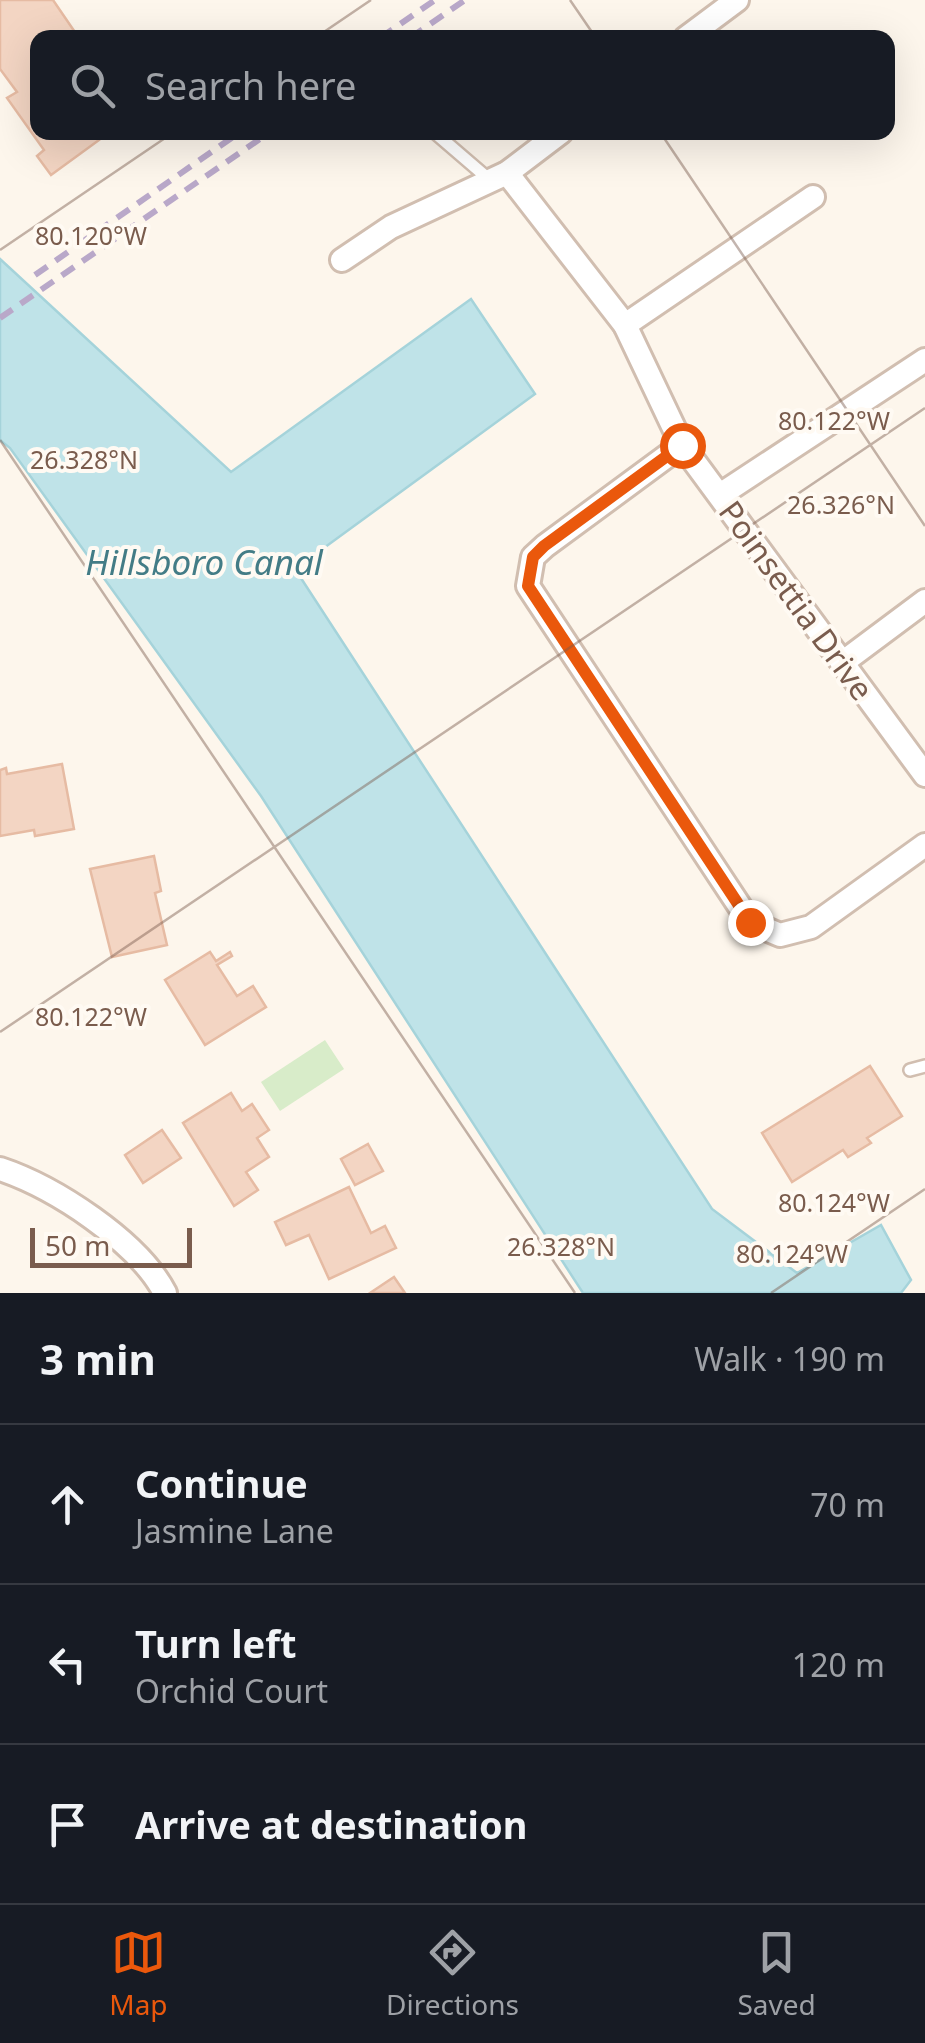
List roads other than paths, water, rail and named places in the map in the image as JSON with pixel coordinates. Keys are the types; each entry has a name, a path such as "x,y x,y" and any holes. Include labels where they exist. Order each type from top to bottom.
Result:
{"street":[{"path":"697,30 737,0"},
{"path":"342,260 391,227 499,177 550,140"},
{"name":"Poinsettia Drive","path":"499,177 625,324 682,445 925,775"},
{"path":"625,324 813,197"},
{"path":"720,495 925,360"},
{"path":"682,445 544,546 533,557 528,586 741,912 767,931 780,935 811,927 925,845"},
{"path":"842,663 925,602"},
{"path":"0,1169 58,1193 86,1214 138,1257 165,1293"}],"lane":[{"path":"446,140 499,177"},
{"path":"910,1070 925,1066"}],"water":[{"name":"Hillsboro Canal","path":"0,259 231,472 471,299 535,394 295,569 712,1209 797,1273 881,1225 911,1280 901,1293 583,1293 261,796 10,448 0,440"}],"railway":[{"path":"392,30 435,0"},
{"path":"422,30 465,0"},
{"path":"35,275 229,140"},
{"path":"0,318 258,140"}]}
